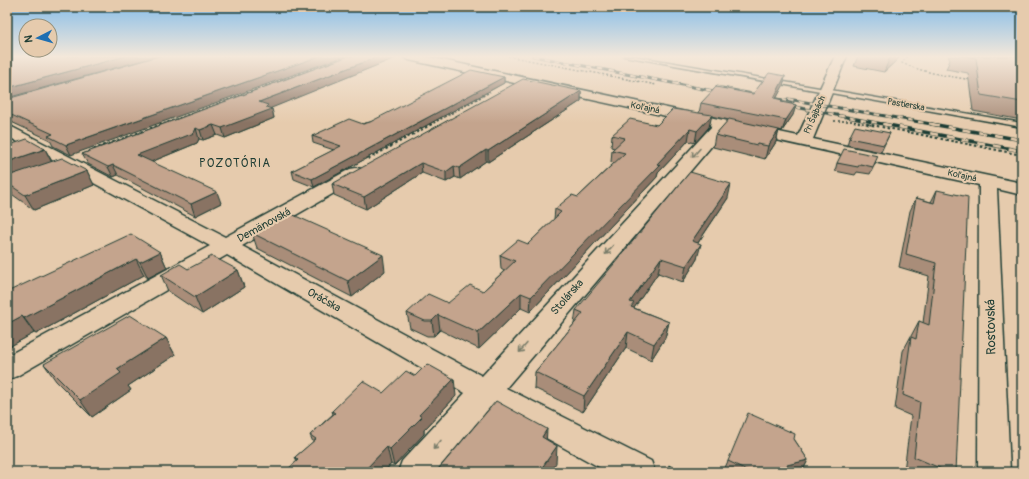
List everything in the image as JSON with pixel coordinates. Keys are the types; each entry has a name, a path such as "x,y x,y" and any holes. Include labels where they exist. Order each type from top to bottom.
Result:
{"street":[{"name":"Koľajná","path":"509,78 1022,189"},
{"path":"827,90 832,78"},
{"path":"497,91 521,81"},
{"name":"Pri Šajbách","path":"804,141 827,90"},
{"name":"Stolárska","path":"414,472 722,124"},
{"name":"Oráčska","path":"7,130 73,161 485,390 639,472"},
{"name":"Demänovská","path":"7,369 226,246 366,164"},
{"name":"Rostovská","path":"988,182 994,472"}],"lane":[{"name":"Pastierska","path":"758,78 1022,125"}],"path":[{"path":"73,161 289,78"},
{"path":"627,78 657,84"},
{"path":"962,78 979,82"},
{"path":"366,164 497,91"},
{"path":"814,119 852,121 1022,155"},
{"path":"7,193 14,190"},
{"path":"666,465 680,472"}],"building":[{"path":"7,78 43,78 7,88"},
{"path":"80,78 256,78 66,145 48,136 53,134 7,113 7,99"},
{"path":"288,78 321,78 259,102 268,105 266,107 272,109 222,128 213,125 200,130 196,128 194,133 137,155 217,192 191,204 113,165 108,167 82,154"},
{"path":"455,78 501,78 312,179 292,171 341,146 312,136 349,119 363,124 370,122"},
{"path":"765,78 784,78 774,98 783,100 781,102 796,105 786,120 701,103 716,87 753,94"},
{"path":"979,78 1022,78 1022,102 981,95"},
{"path":"523,79 581,91 459,168 454,166 446,172 421,163 364,197 332,184"},
{"path":"673,109 712,115 697,131 690,129 657,164 660,165 531,297 521,293 478,333 438,315 432,321 425,321 407,313 428,294 448,303 470,285 483,291 515,261 500,255 518,240 528,244 561,212 555,209 572,195 578,197 625,153 612,150 625,138 612,135 630,119 657,125"},
{"path":"729,119 779,130 768,146 757,145 715,135"},
{"path":"855,126 890,133 884,145 849,138"},
{"path":"27,139 45,149 7,162 7,146"},
{"path":"844,149 878,156 873,167 860,164 858,167 837,163"},
{"path":"62,158 87,171 25,195 7,183 7,180 11,178 8,176"},
{"path":"690,172 731,184 692,241 701,244 686,266 661,258 630,302 634,303 631,307 669,322 654,344 628,332 584,396 535,372 583,313 576,310"},
{"path":"937,190 968,197 956,472 949,472 914,457 920,402 903,395 911,337 916,339 919,321 929,325 936,263 906,254 916,198 934,203"},
{"path":"289,213 383,255 348,281 252,233"},
{"path":"131,234 160,252 140,262 136,259 24,318 22,316 7,324 7,292"},
{"path":"212,256 238,270 195,297 161,275 180,264 188,269"},
{"path":"130,315 166,338 117,369 121,373 80,400 44,364"},
{"path":"427,364 454,379 419,415 422,417 390,449 387,447 363,472 285,472 298,460 295,457 316,439 310,435 335,413 332,411 363,381 383,393 406,371 415,376"},
{"path":"496,401 547,429 542,437 557,446 539,472 436,472"},
{"path":"748,413 795,434 794,439 808,460 787,465 784,472 751,472 728,461"}],"railway":[{"path":"648,78 724,93"},
{"path":"717,87 793,102"},
{"path":"788,99 937,125"},
{"path":"785,105 888,125"},
{"path":"883,124 1022,151"},
{"path":"931,124 1022,140"}],"district":[{"name":"POZOTÓRIA","path":"235,163"}]}
